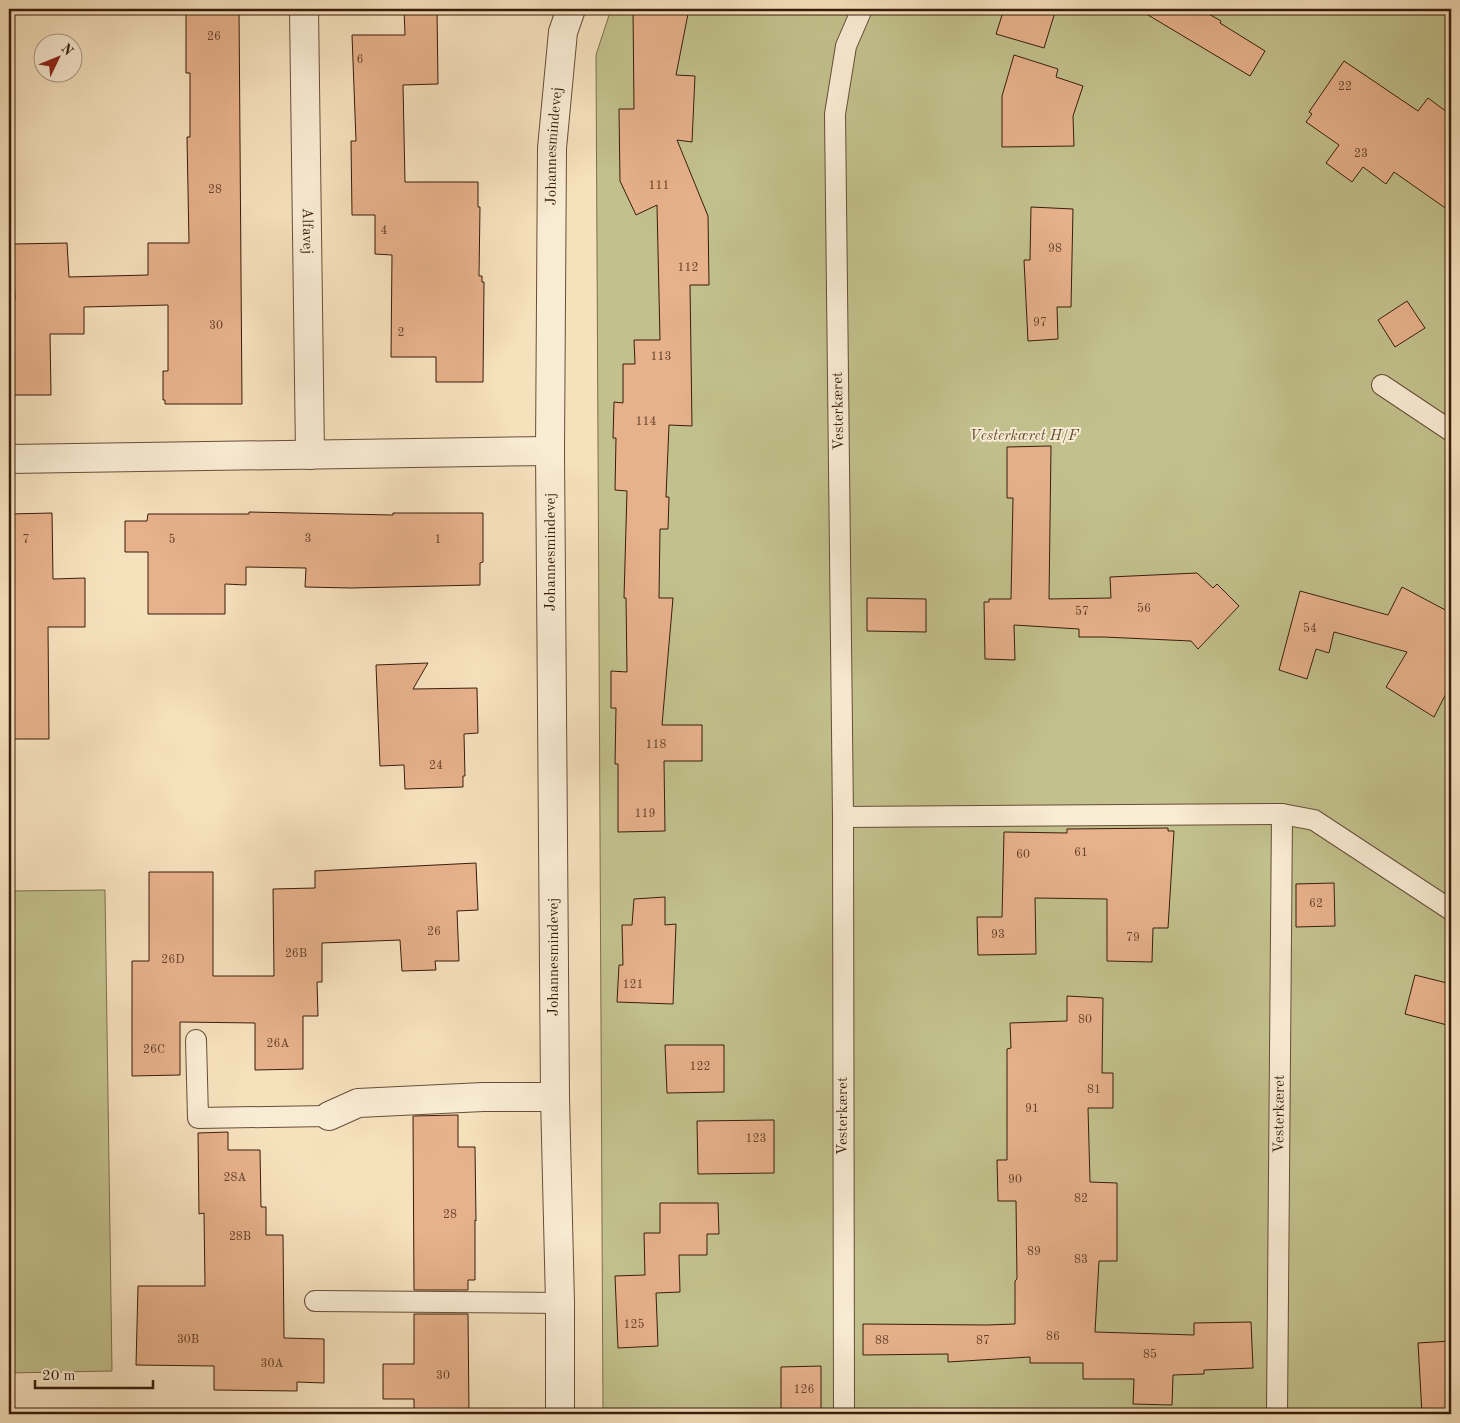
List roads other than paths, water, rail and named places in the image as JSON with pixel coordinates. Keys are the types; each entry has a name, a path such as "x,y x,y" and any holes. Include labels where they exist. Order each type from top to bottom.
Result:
{"street":[{"name":"Alfavej","path":"304,9 310,455"},
{"name":"Johannesmindevej","path":"560,1414 560,1303 555,1097 550,451 552,148 563,32 571,9"},
{"path":"9,459 550,451"},
{"path":"329,1116 358,1102 483,1097 555,1097"}],"lane":[{"name":"Vesterkæret","path":"844,1414 843,817 836,114 846,46 862,9"},
{"path":"1382,385 1451,431"},
{"name":"Vesterkæret","path":"1277,1414 1282,814"},
{"path":"843,817 1282,814 1314,820 1451,910"},
{"path":"196,1040 198,1118 329,1116"},
{"path":"315,1301 560,1303"}],"park label":[{"name":"Vesterkæret H/F","path":"1024,436"}]}
